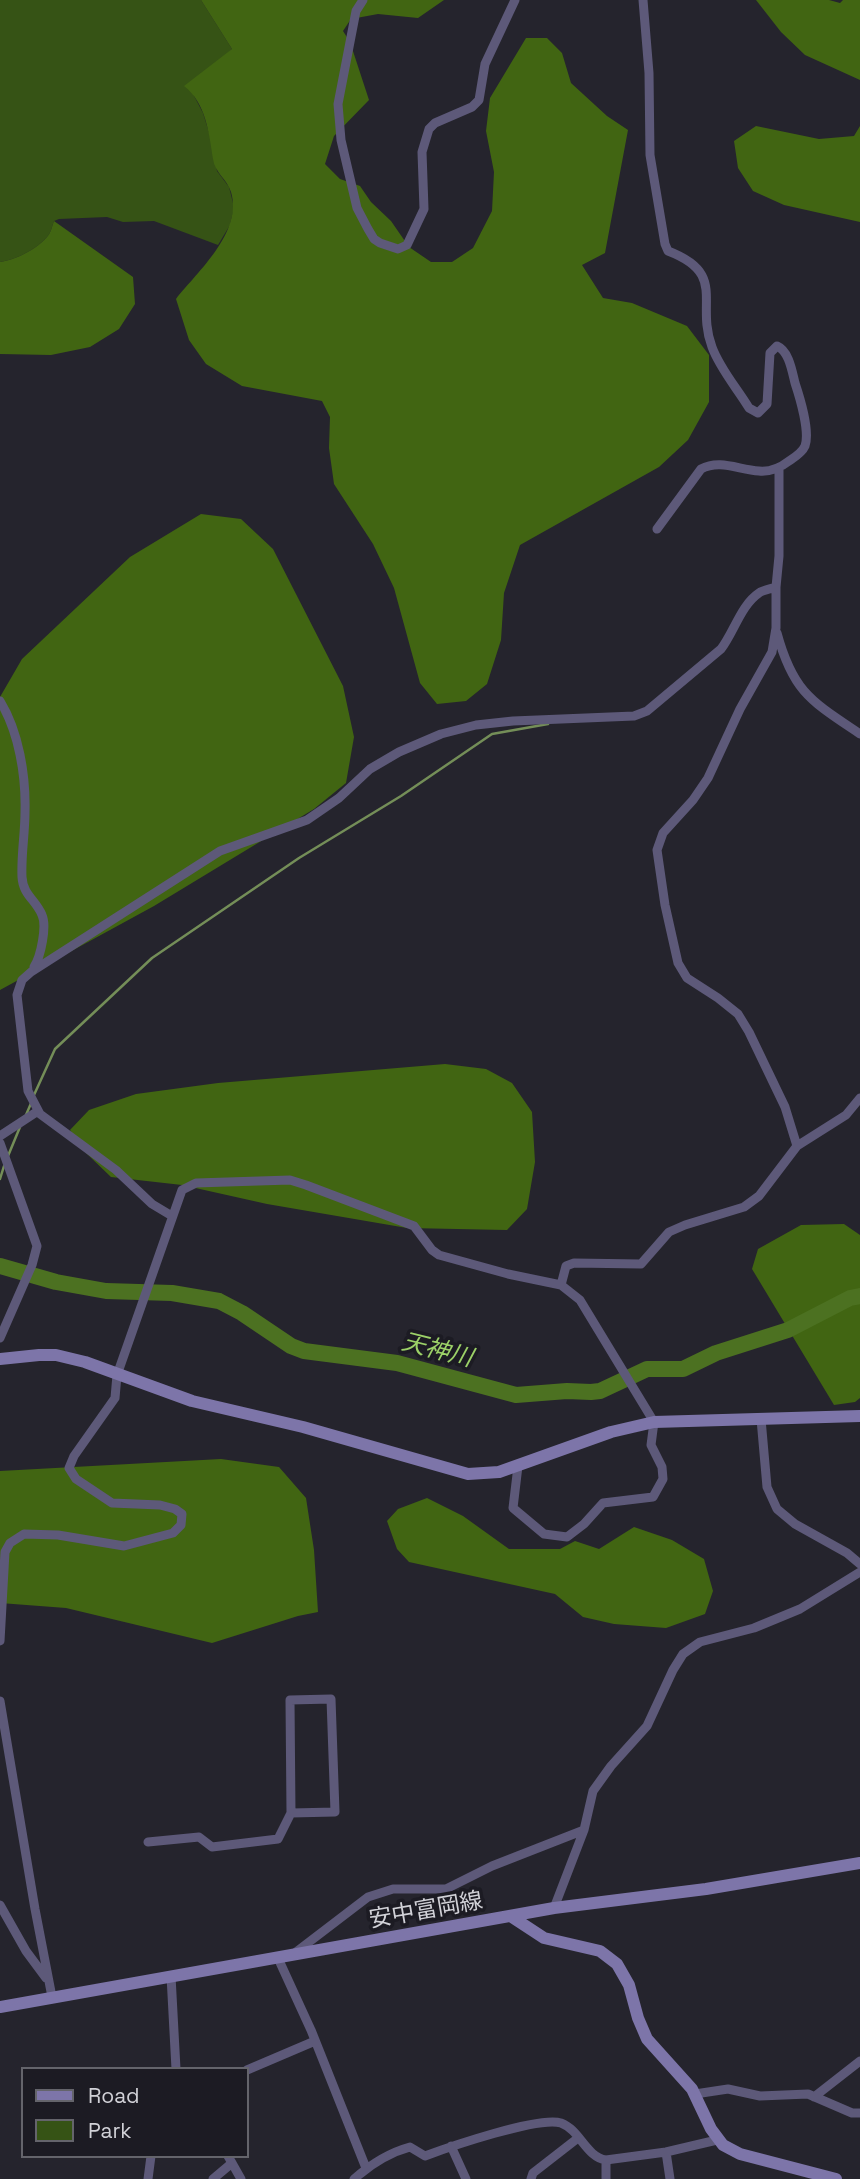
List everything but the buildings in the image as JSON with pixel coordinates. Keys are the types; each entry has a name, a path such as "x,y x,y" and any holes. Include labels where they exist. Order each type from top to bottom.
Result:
{"main road":[{"path":"0,1359 56,1355 85,1362 192,1401 303,1427 446,1470 483,1475 518,1466 611,1432 654,1422 860,1416"},
{"name":"安中富岡線","path":"0,2007 554,1908 700,1890 860,1863"},
{"path":"512,1917 544,1938 593,1948 611,1957 629,1985 647,2039 695,2094 717,2140 729,2150 836,2179"}],"street":[{"path":"363,0 356,11 338,104 341,140 357,208 374,239 398,249 407,245 424,209 422,152 429,128 472,107 479,100 485,64 515,0"},
{"path":"643,0 649,74 650,155 665,244 668,251 694,263 704,277 712,346 749,408 758,413 768,404 769,360 773,348 780,346 788,358 807,433 802,452 779,467 759,471 709,465 701,469 657,529"},
{"path":"779,467 776,628 768,660 740,709 708,778 693,800 663,833 657,850 665,905 678,963 687,978 738,1014 785,1107 797,1146"},
{"path":"172,1216 152,1204 116,1170 38,1111 28,1091 17,995 22,980 220,851 306,820 339,798 370,769 399,752 441,734 476,725 634,716 646,711 720,649 729,639 739,617 759,593 776,587"},
{"path":"776,628 785,659 799,688 860,734"},
{"path":"0,701 20,756 23,777 26,808 24,890 43,916 40,952 31,972"},
{"path":"561,1285 566,1266 574,1263 641,1264 669,1232 744,1207 759,1196 797,1146 846,1115 860,1098"},
{"path":"0,1136 38,1111"},
{"path":"0,1143 36,1237 37,1246 32,1265 0,1338"},
{"path":"0,1641 5,1552 10,1544 24,1534 58,1535 124,1546 173,1533 181,1525 182,1514 176,1509 160,1505 111,1503 76,1479 69,1468 74,1456 115,1398 117,1375 172,1216 183,1189 196,1183 290,1180 414,1226 439,1255 561,1285 580,1300 654,1422 652,1445 662,1467 663,1479 653,1497 603,1503 584,1524 567,1537 544,1534 513,1508 518,1466"},
{"path":"761,1419 767,1487 777,1508 795,1524 848,1553 860,1564"},
{"path":"554,1908 584,1830 593,1791 611,1766 647,1726 683,1654 700,1642 754,1628 800,1609 860,1572"},
{"path":"148,1842 199,1837 212,1847 278,1839 291,1813 290,1700 331,1699 335,1812 291,1813"},
{"path":"0,1701 52,1997"},
{"path":"366,2168 285,1957 368,1897 393,1889 446,1889 492,1867 584,1830"},
{"path":"0,1905 26,1951 49,1982"},
{"path":"170,1976 176,2067"},
{"path":"248,2070 315,2041"},
{"path":"814,2097 860,2061"},
{"path":"695,2094 728,2089 760,2096 808,2094 852,2113 860,2113"},
{"path":"356,2178 366,2168 397,2150 410,2147 425,2156 451,2146 540,2123 562,2124 598,2159 606,2160 666,2152 717,2140"},
{"path":"531,2179 533,2173 578,2138"},
{"path":"451,2146 466,2179"},
{"path":"666,2152 670,2179"},
{"path":"149,2179 151,2158"},
{"path":"213,2179 230,2159 241,2179"},
{"path":"606,2160 606,2179"}],"green space":[{"path":"0,0 201,0 232,49 192,92 203,113 217,171 229,187 234,207 230,225 218,245 154,221 123,222 107,217 59,219 54,221 48,235 38,246 0,262"},
{"path":"201,0 444,0 418,18 378,14 351,19 343,31 350,42 369,100 334,136 325,164 340,179 360,186 371,202 391,221 409,247 431,262 452,262 473,248 492,211 494,172 486,131 490,98 526,38 547,38 562,53 571,83 607,116 628,130 605,253 582,265 603,298 632,303 687,326 709,355 709,402 688,440 659,467 520,545 504,593 501,640 487,684 466,701 437,704 420,683 394,588 373,544 334,484 329,448 330,417 322,401 242,386 206,364 189,340 176,299 225,236 233,207 229,187 214,164 202,110 184,86 232,49"},
{"path":"756,0 829,0 840,3 843,0 860,0 860,80 805,55 781,32"},
{"path":"756,126 819,139 854,136 860,126 860,222 784,205 753,191 738,168 734,141"},
{"path":"54,221 133,277 135,304 119,329 90,347 51,355 0,354 0,262 38,246 48,235"},
{"path":"201,514 241,519 273,549 343,686 354,737 346,783 314,809 154,906 0,990 0,697 22,659 130,557"},
{"path":"445,1064 486,1069 512,1083 532,1112 535,1162 527,1209 507,1230 407,1228 267,1204 182,1185 111,1177 85,1152 70,1130 89,1110 136,1094 218,1083"},
{"path":"844,1224 860,1235 860,1398 855,1402 834,1405 752,1269 758,1249 801,1225"},
{"path":"221,1459 279,1467 306,1498 314,1550 318,1612 212,1643 66,1608 0,1603 0,1471"},
{"path":"427,1498 463,1516 509,1549 560,1549 575,1541 599,1549 634,1527 672,1540 704,1559 713,1591 705,1614 666,1628 614,1624 583,1617 555,1594 409,1562 397,1549 387,1521 398,1509"}],"waterway":[{"path":"34,1095 55,1049 152,958 299,858 401,796 492,734 548,724"},
{"path":"26,1115 32,1101"},
{"path":"8,1156 20,1127"},
{"path":"0,1179 4,1166"},
{"name":"天神川","path":"0,1266 56,1282 106,1291 172,1293 219,1301 291,1346 304,1351 397,1363 516,1395 600,1391 647,1369 683,1369 716,1353 788,1330 850,1298 860,1296"}]}
